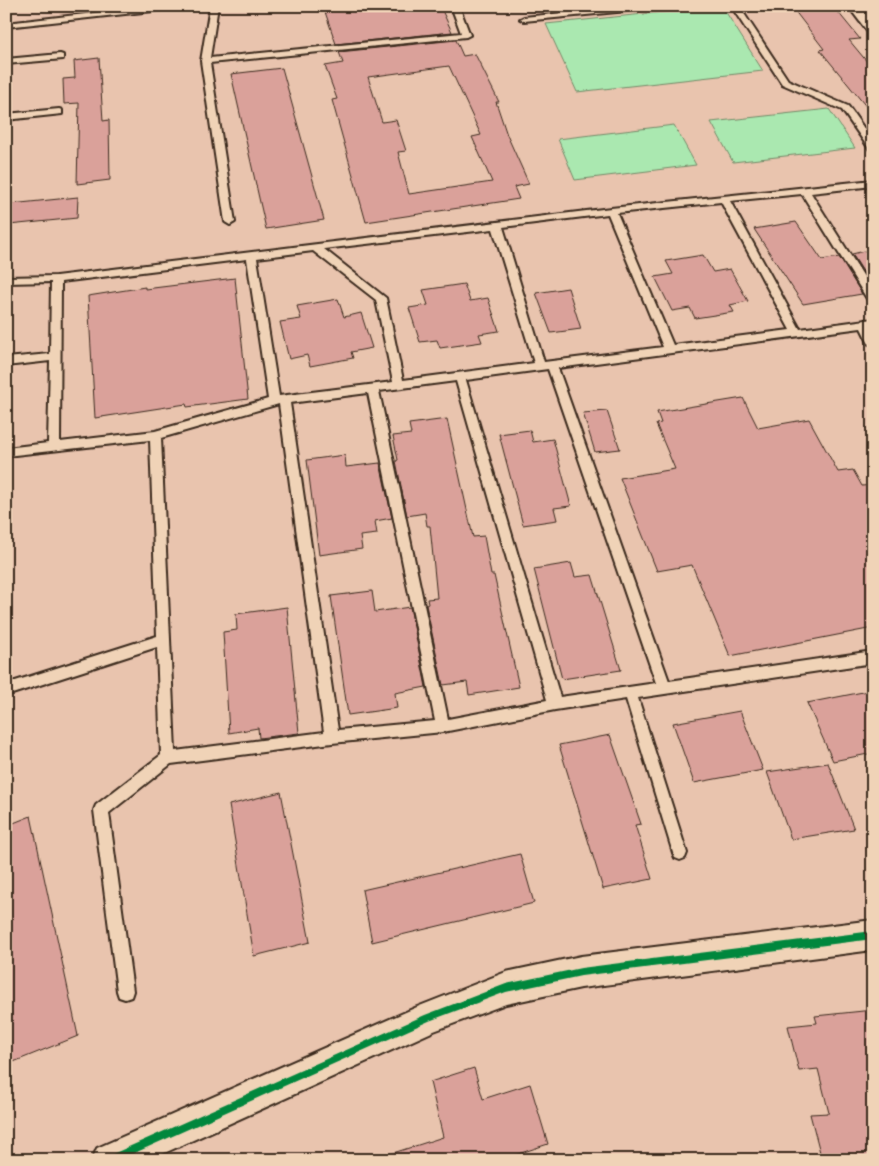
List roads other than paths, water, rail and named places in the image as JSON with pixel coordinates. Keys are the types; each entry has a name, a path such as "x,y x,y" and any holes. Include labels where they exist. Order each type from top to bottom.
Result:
{"street":[{"path":"856,6 873,28"},
{"path":"109,1160 428,1018 506,988 581,972 873,935"}],"lane":[{"path":"6,24 180,6"},
{"path":"214,6 204,61 230,222"},
{"path":"204,61 466,35 455,6"},
{"path":"524,19 658,6"},
{"path":"735,6 785,82 846,108 873,148"},
{"path":"6,62 60,57"},
{"path":"6,117 59,112"},
{"path":"6,280 56,279 611,211 873,183"},
{"path":"805,191 873,300"},
{"path":"724,199 796,333"},
{"path":"611,211 669,349"},
{"path":"497,226 546,366 664,687"},
{"path":"316,248 381,298 399,385"},
{"path":"251,254 279,400 332,737"},
{"path":"54,447 56,279"},
{"path":"6,452 154,435 279,400 869,323 873,340"},
{"path":"6,362 54,357"},
{"path":"460,377 555,704"},
{"path":"373,388 443,726"},
{"path":"154,435 168,758"},
{"path":"6,690 163,640"},
{"path":"125,991 101,810 168,758 332,737 443,726 555,704 873,657"},
{"path":"630,692 680,853"}]}
